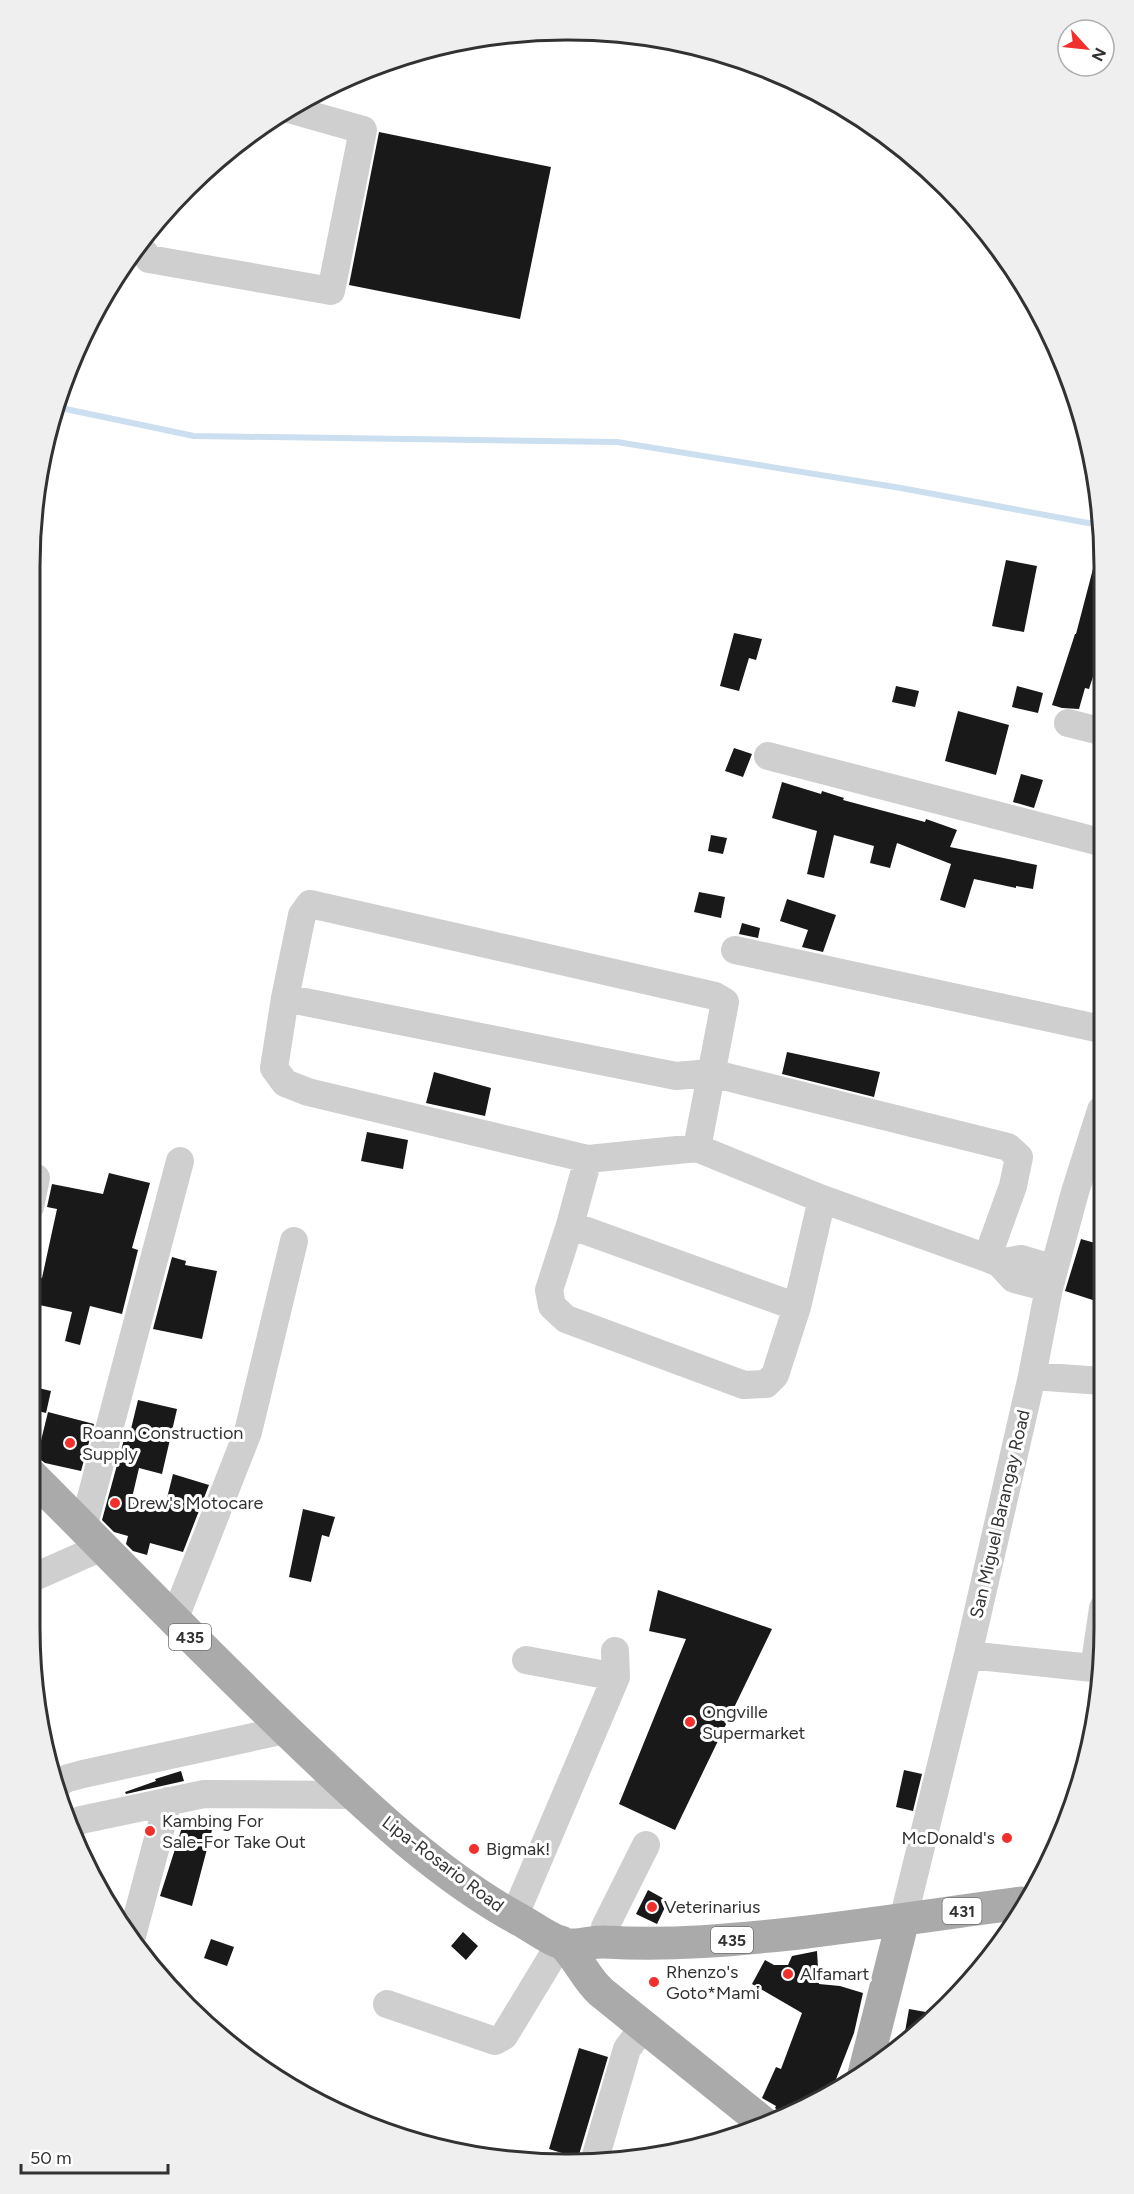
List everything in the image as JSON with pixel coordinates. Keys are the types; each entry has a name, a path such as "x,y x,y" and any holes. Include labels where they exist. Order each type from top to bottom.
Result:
{"main road":[{"name":"Lipa-Rosario Road","path":"40,1484 285,1730 354,1795 444,1869 514,1917 561,1942 573,1945 603,1942 654,1945 700,1943 903,1920 1015,1904"},
{"path":"868,2060 903,1920"},
{"name":"435","path":"561,1942 568,1948 596,1988 757,2118"}],"street":[{"path":"144,253 149,259 331,291 363,130 301,113"},
{"path":"1068,723 1094,730"},
{"path":"768,756 1094,840"},
{"path":"697,1148 725,1002 715,996 310,904 302,915 274,1068 285,1083 308,1092 588,1159 697,1148 822,1198 993,1260 1021,1259 1051,1279"},
{"path":"735,950 1094,1027"},
{"path":"285,999 676,1076 711,1073 1008,1147 1019,1157 993,1260"},
{"name":"San Miguel Barangay Road","path":"903,1920 968,1655 1032,1377 1051,1279 1094,1134"},
{"path":"588,1159 549,1290 552,1306 566,1319 744,1385 766,1384 775,1375 796,1307 822,1198"},
{"path":"40,1573 93,1537 180,1161"},
{"path":"570,1225 796,1307"},
{"path":"174,1620 248,1432 294,1241"},
{"path":"1032,1377 1094,1381"},
{"path":"968,1655 1091,1668"},
{"path":"514,1917 616,1664 526,1660"},
{"path":"63,1780 83,1774 285,1730"},
{"path":"78,1821 204,1794 354,1795"},
{"path":"134,1927 168,1801"},
{"path":"603,1942 605,1927 646,1845"},
{"path":"387,2004 495,2041 504,2036 561,1942"},
{"path":"597,2152 627,2049 643,2027"}],"building":[{"path":"379,132 551,167 520,319 349,285"},
{"path":"1006,560 1037,566 1024,632 992,626"},
{"path":"1094,565 1094,674 1089,689 1085,688 1079,709 1062,708 1052,705 1076,634"},
{"path":"734,633 762,639 756,660 749,658 739,691 720,686"},
{"path":"896,686 919,691 915,707 892,702"},
{"path":"1017,686 1043,693 1038,713 1012,707"},
{"path":"958,711 1009,725 996,775 945,761"},
{"path":"734,748 752,754 743,777 725,771"},
{"path":"1021,774 1043,780 1034,808 1013,802"},
{"path":"782,782 821,794 822,791 844,798 843,800 925,822 926,819 957,830 950,847 1037,865 1033,889 1016,886 1016,888 974,879 965,908 940,900 951,864 897,843 890,868 870,863 874,846 834,835 824,878 807,874 817,831 772,818"},
{"path":"711,835 727,838 723,854 708,851"},
{"path":"699,892 725,897 721,918 694,912"},
{"path":"787,899 836,915 823,952 802,947 808,930 780,921"},
{"path":"742,923 760,928 758,938 739,934"},
{"path":"787,1052 880,1072 874,1097 782,1074"},
{"path":"434,1072 491,1088 485,1116 426,1103"},
{"path":"367,1132 408,1140 403,1169 361,1161"},
{"path":"109,1173 150,1183 132,1248 138,1250 122,1314 90,1306 80,1345 65,1341 72,1312 40,1305 40,1278 42,1278 57,1209 47,1207 52,1184 103,1194"},
{"path":"1081,1239 1094,1243 1094,1300 1065,1291"},
{"path":"172,1257 186,1261 185,1265 217,1271 202,1339 153,1329"},
{"path":"40,1388 51,1391 46,1413 40,1412"},
{"path":"138,1400 177,1409 162,1474 139,1468 131,1502 164,1510 173,1474 209,1485 183,1552 150,1543 147,1555 133,1551 126,1544 128,1536 114,1532 102,1520 126,1432 130,1433"},
{"name":"Roann Construction Supply","path":"48,1412 94,1424 81,1471 45,1463 40,1459 40,1445"},
{"path":"303,1509 335,1517 329,1537 322,1535 311,1582 289,1577"},
{"name":"Ongville Supermarket","path":"658,1590 772,1629 675,1830 619,1804 686,1639 649,1631"},
{"path":"904,1770 922,1774 913,1811 896,1807"},
{"path":"181,1771 184,1781 126,1794 125,1792 156,1781 155,1779"},
{"path":"184,1821 212,1830 192,1906 160,1896"},
{"name":"Veterinarius","path":"648,1890 668,1901 657,1924 636,1914"},
{"path":"463,1932 478,1946 466,1960 451,1946"},
{"path":"211,1939 234,1947 227,1966 204,1958"},
{"path":"817,1951 819,1984 840,1986 863,1993 854,2033 836,2079 777,2109 776,2106 762,2098 776,2067 781,2069 802,2013 752,1984 765,1960 774,1965 788,1965 792,1956"},
{"path":"909,2009 926,2012 914,2023 905,2030"},
{"path":"579,2048 608,2057 579,2153 565,2154 549,2149"}],"waterway":[{"path":"65,409 194,436 617,442 901,488 1091,523"}],"place":[{"name":"Roann Construction Supply","path":"70,1443"},
{"name":"Drew's Motocare","path":"115,1503"},
{"name":"Ongville Supermarket","path":"690,1722"},
{"name":"Kambing For Sale-For Take Out","path":"150,1831"},
{"name":"McDonald's","path":"1007,1838"},
{"name":"Bigmak!","path":"474,1849"},
{"name":"Veterinarius","path":"652,1907"},
{"name":"Alfamart","path":"788,1974"},
{"name":"Rhenzo's Goto*Mami","path":"654,1982"}]}
